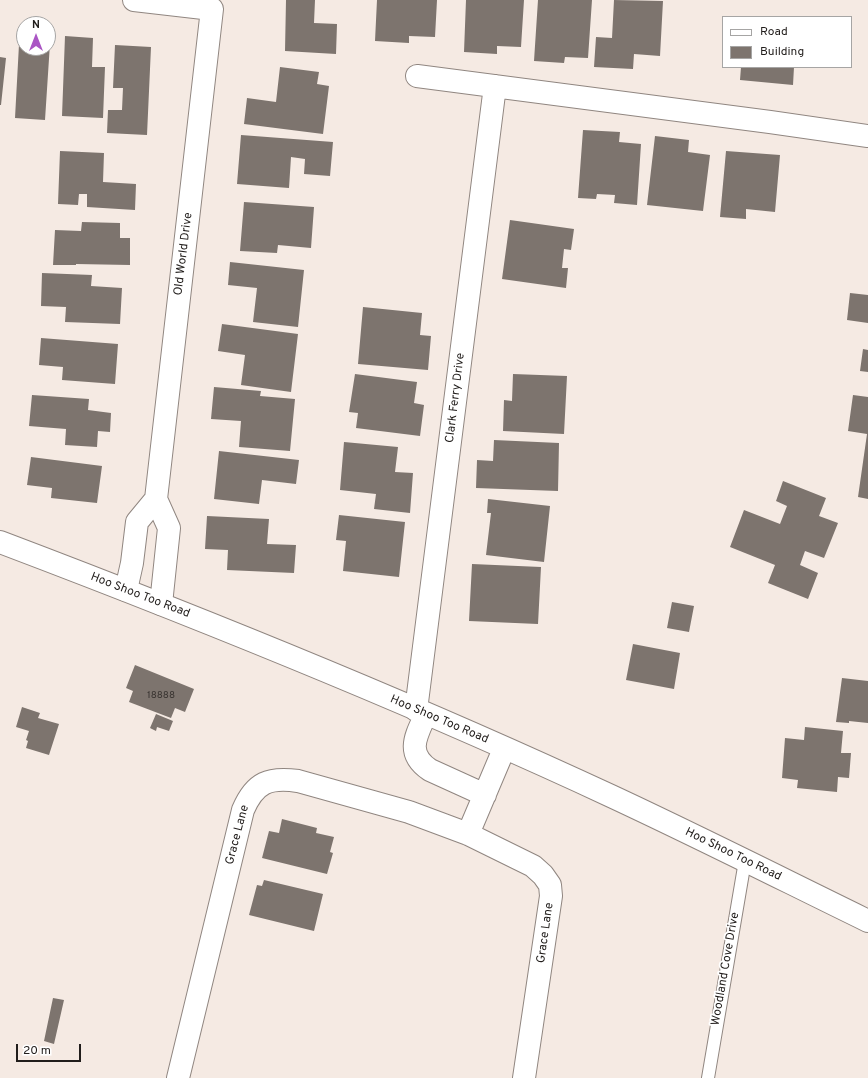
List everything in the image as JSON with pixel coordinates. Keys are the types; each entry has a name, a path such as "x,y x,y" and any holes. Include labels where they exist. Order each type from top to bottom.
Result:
{"street":[{"name":"Old World Drive","path":"134,0 212,9 156,499"},
{"path":"417,76 868,136"},
{"name":"Clark Ferry Drive","path":"485,795 424,766 417,758 414,750 414,742 421,712 495,86"},
{"path":"126,590 132,563 137,522 156,499 169,528 161,604"},
{"name":"Hoo Shoo Too Road","path":"0,542 161,604 421,712 617,799 868,921"},
{"path":"468,834 504,749"},
{"name":"Grace Lane","path":"178,1078 243,810 250,796 262,784 283,779 298,781 409,812 468,834 533,866 543,875 550,885 550,911 524,1078"}],"lane":[{"name":"Woodland Cove Drive","path":"708,1078 745,861"}],"building":[{"path":"286,0 315,0 314,23 337,24 336,54 285,51"},
{"path":"377,0 437,0 435,37 409,36 409,43 375,41"},
{"path":"466,0 524,0 521,47 497,46 497,54 464,52"},
{"path":"538,0 592,0 588,58 565,57 564,63 534,61"},
{"path":"614,0 663,1 660,56 634,54 633,69 594,67 596,37 612,38"},
{"path":"65,36 93,38 92,67 105,67 103,118 62,116"},
{"path":"115,45 151,47 147,135 107,133 108,110 122,110 123,88 113,88"},
{"path":"18,56 49,56 45,120 15,118"},
{"path":"0,57 6,58 1,105 0,105"},
{"path":"280,67 319,72 317,84 329,86 323,134 244,124 247,98 276,102"},
{"path":"741,68 794,68 793,85 740,80"},
{"path":"583,130 620,132 619,142 641,144 637,205 614,203 615,195 597,194 596,199 578,198"},
{"path":"241,135 333,142 330,176 304,174 305,159 291,157 289,188 237,184"},
{"path":"655,136 689,140 688,152 710,155 703,211 647,205"},
{"path":"60,151 104,153 103,182 136,184 135,210 87,207 87,194 79,194 78,205 58,204"},
{"path":"726,151 780,155 775,212 746,209 746,219 720,217"},
{"path":"244,202 314,207 311,248 278,245 277,253 240,251"},
{"path":"510,220 574,229 571,250 564,249 562,268 568,268 566,288 502,279"},
{"path":"82,222 120,223 120,238 130,238 130,265 53,265 55,230 81,231"},
{"path":"230,262 304,270 298,327 253,322 257,288 228,285"},
{"path":"42,273 92,275 91,286 122,288 120,324 65,322 66,307 41,306"},
{"path":"850,293 868,295 868,323 847,320"},
{"path":"363,307 422,313 420,335 431,336 428,370 358,364"},
{"path":"222,324 298,334 291,392 241,385 245,355 218,351"},
{"path":"41,338 118,344 115,384 62,380 63,367 39,365"},
{"path":"863,349 868,350 868,372 860,371"},
{"path":"355,374 417,382 414,403 424,405 420,436 356,428 358,413 349,412"},
{"path":"513,374 567,376 564,434 503,431 504,400 512,401"},
{"path":"214,387 261,391 260,396 295,399 290,451 239,447 241,421 211,419"},
{"path":"32,395 89,399 88,410 111,413 110,432 98,431 97,447 65,445 66,429 29,426"},
{"path":"853,395 868,397 868,499 858,497 867,434 848,431"},
{"path":"494,440 559,443 558,491 476,488 477,460 493,461"},
{"path":"344,442 398,447 395,472 413,473 410,513 374,509 376,494 340,490"},
{"path":"219,451 299,460 296,484 262,480 259,504 214,499"},
{"path":"31,457 102,466 97,503 51,498 52,488 27,485"},
{"path":"783,481 826,498 819,516 838,523 824,558 805,551 800,565 818,573 808,599 768,583 775,565 730,547 744,510 780,524 787,506 776,501"},
{"path":"488,499 550,506 544,562 486,555 491,513 487,513"},
{"path":"339,515 405,522 399,577 343,571 346,541 336,540"},
{"path":"207,516 269,519 267,544 296,545 294,573 227,570 228,550 205,549"},
{"path":"472,564 541,567 538,624 469,621"},
{"path":"672,602 694,606 689,632 667,628"},
{"path":"633,644 680,653 674,689 626,680"},
{"path":"135,665 194,689 185,712 175,708 171,718 129,702 133,691 126,688"},
{"path":"842,678 868,681 868,723 849,721 849,723 836,722"},
{"path":"22,707 40,713 38,718 59,724 49,755 26,748 28,741 26,740 29,731 16,727"},
{"path":"156,714 173,721 169,731 157,727 156,731 150,728"},
{"path":"805,727 843,731 841,753 851,753 849,778 838,777 837,792 797,788 798,780 782,778 785,738 804,740"},
{"path":"282,819 317,828 316,833 334,837 330,852 333,853 327,874 262,858 269,831 279,833"},
{"path":"264,880 323,894 314,931 249,915 257,885 262,886"},
{"path":"53,998 64,1000 54,1044 44,1041"}]}
